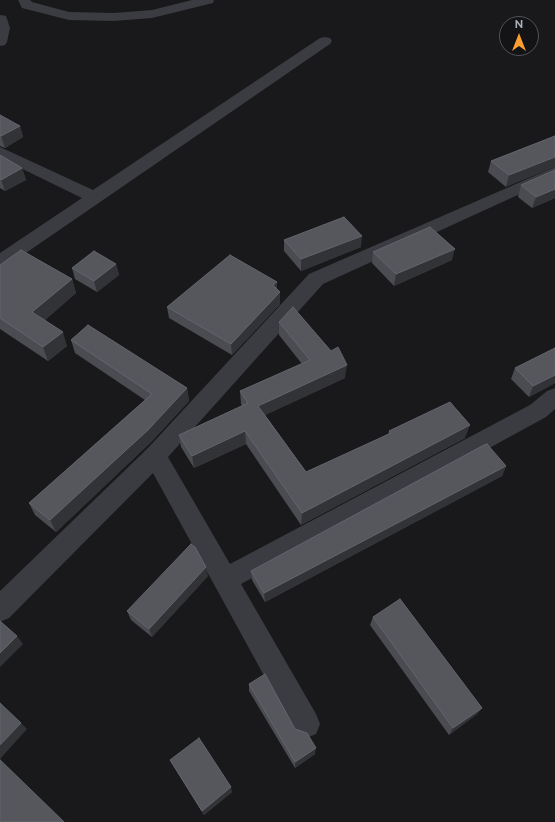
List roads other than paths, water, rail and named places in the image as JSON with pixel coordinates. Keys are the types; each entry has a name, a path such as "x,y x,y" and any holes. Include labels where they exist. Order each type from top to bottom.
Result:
{"street":[{"path":"24,0 27,5 69,16 114,17 152,14 208,0"},
{"path":"0,19 3,28 0,42"},
{"path":"0,262 325,41"},
{"path":"0,152 95,198"},
{"path":"0,609 155,456 316,279 555,172"},
{"path":"225,580 538,411 555,397"},
{"path":"155,456 306,724"}]}
